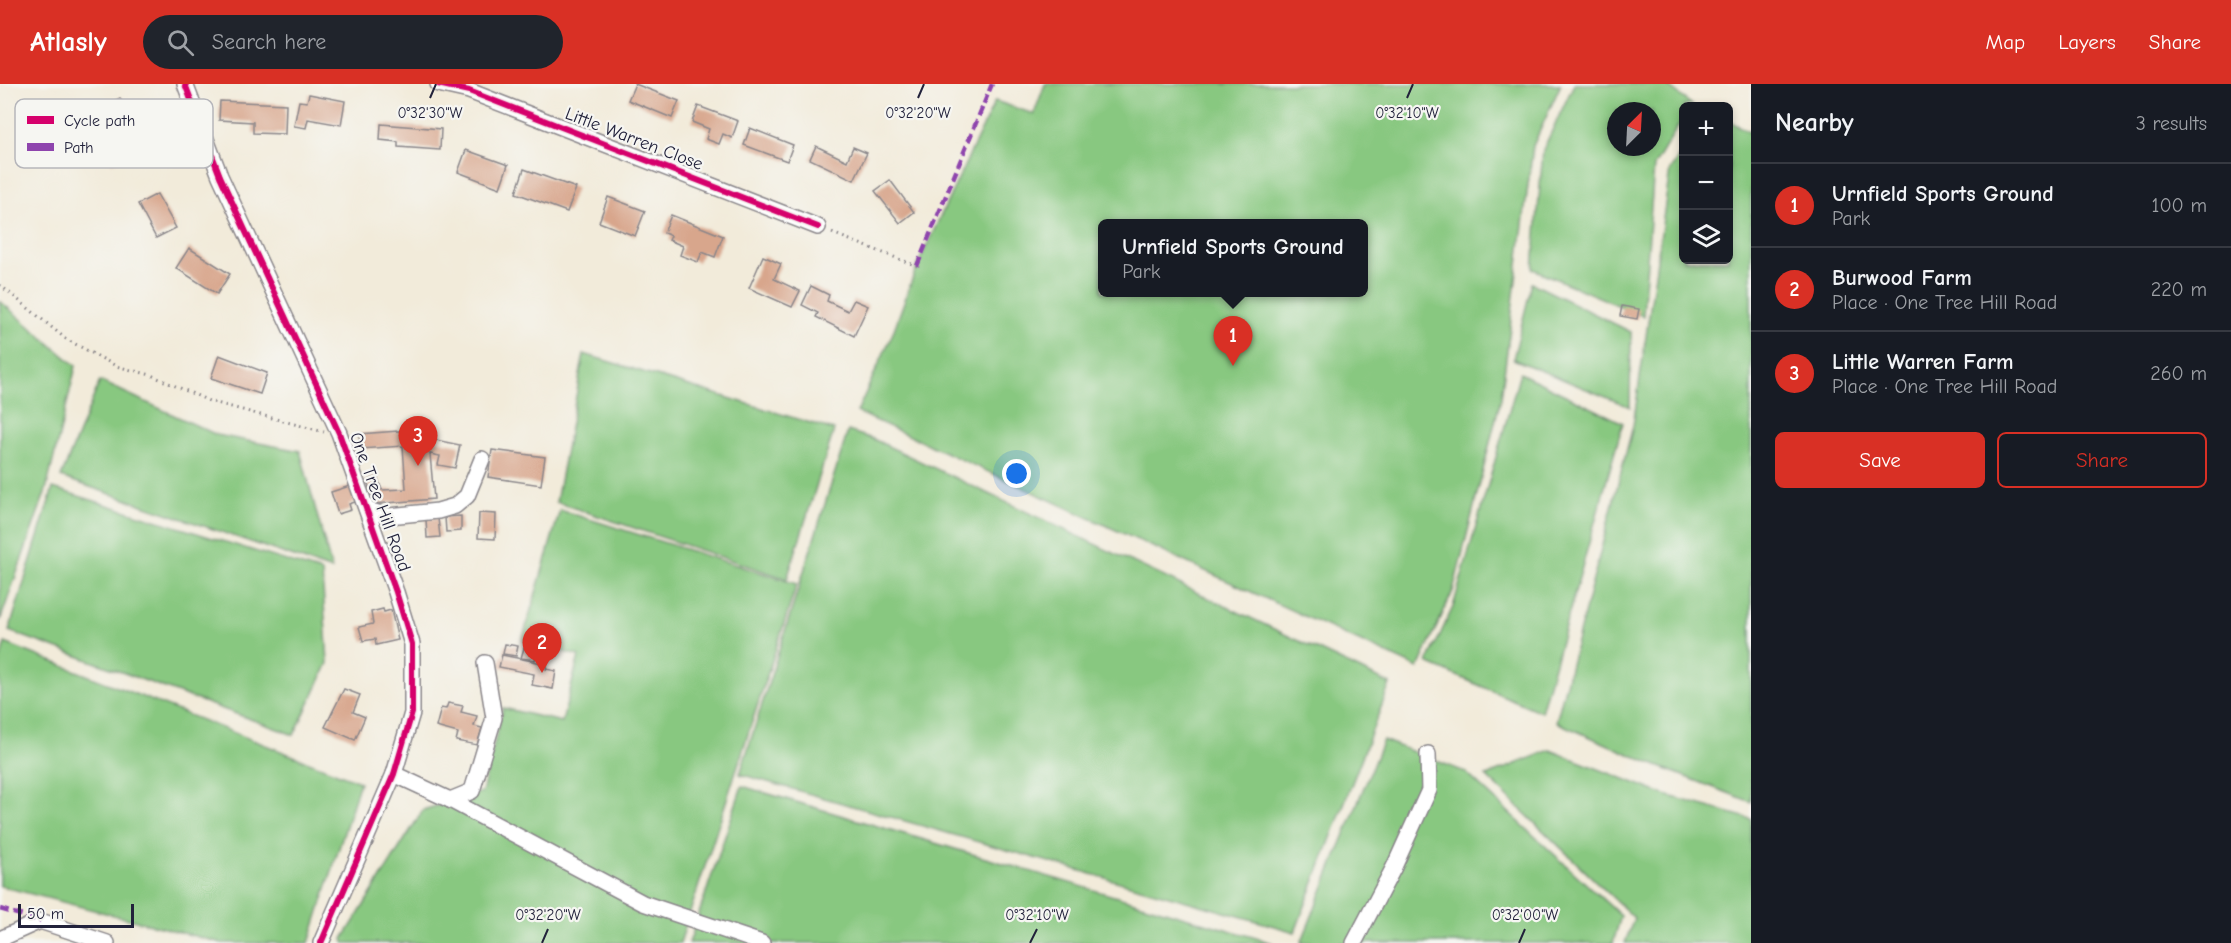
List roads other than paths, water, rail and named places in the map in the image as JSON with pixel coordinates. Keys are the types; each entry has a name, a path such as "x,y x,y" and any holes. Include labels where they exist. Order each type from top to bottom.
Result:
{"street":[{"name":"One Tree Hill Road","path":"185,84 191,99"},
{"name":"Little Warren Close","path":"438,84 469,91 818,227"},
{"name":"One Tree Hill Road","path":"213,158 339,433 396,592 412,644 412,712 394,774 321,943"},
{"path":"367,510 389,516 455,507 467,496 482,459"},
{"path":"450,800 472,791 494,718 486,663"},
{"path":"1354,943 1394,867 1429,790 1428,753"},
{"path":"394,774 450,800 643,903 762,943"},
{"path":"0,939 40,921 107,943"}],"place":[{"name":"Urnfield Sports Ground","path":"1233,366"},
{"name":"Little Warren Farm","path":"418,466"},
{"name":"Burwood Farm","path":"542,673"}]}
